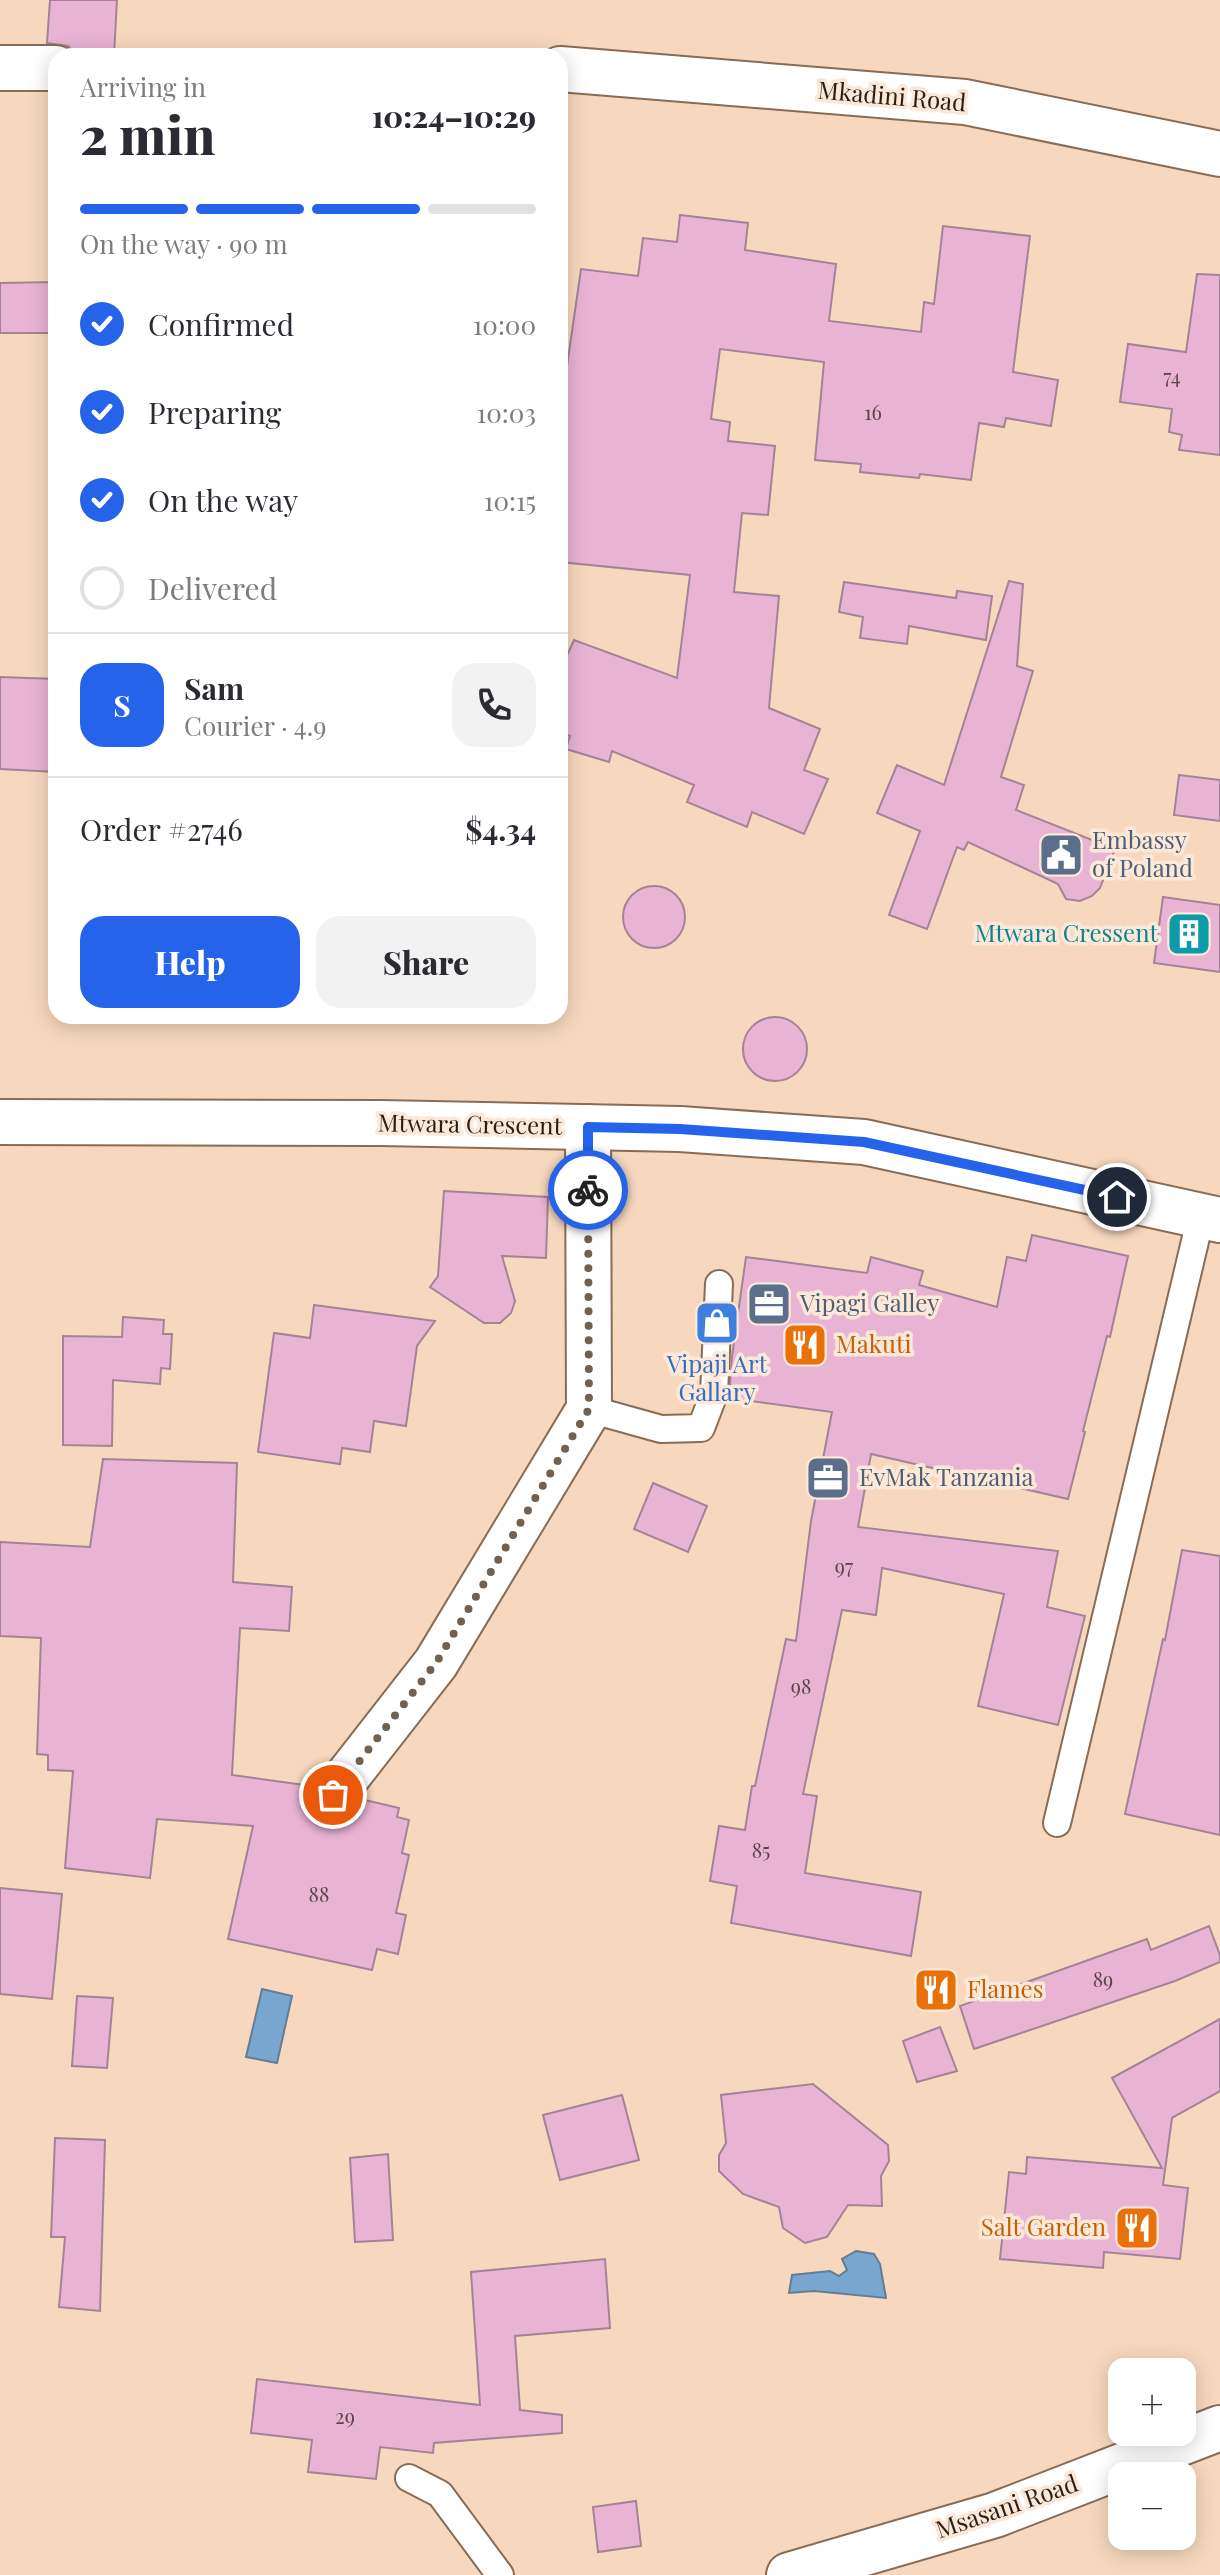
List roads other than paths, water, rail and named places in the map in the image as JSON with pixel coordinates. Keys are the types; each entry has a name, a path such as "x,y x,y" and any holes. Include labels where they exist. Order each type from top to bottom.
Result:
{"street":[{"path":"0,68 48,68"},
{"name":"Mkadini Road","path":"568,70 965,102 1220,154"},
{"name":"Mtwara Crescent","path":"0,1122 365,1123 680,1129 864,1142 1210,1218"},
{"path":"333,1795 436,1663 589,1409 588,1127"},
{"name":"Msasani Road","path":"789,2575 995,2515 1220,2428"}],"lane":[{"path":"1057,1823 1210,1218"},
{"path":"589,1409 661,1429 701,1428 714,1394 719,1284"},
{"path":"409,2478 440,2494 500,2575"}],"water":[{"path":"262,1989 292,1996 277,2063 246,2057"},
{"path":"856,2251 874,2254 880,2264 886,2298 814,2291 789,2293 792,2275 830,2271 839,2276 847,2270 842,2259"}],"place":[{"name":"Embassy of Poland","path":"1061,855"},
{"name":"Mtwara Cressent","path":"1189,934"},
{"name":"Vipagi Galley","path":"769,1304"},
{"name":"Vipaji Art Gallary","path":"717,1323"},
{"name":"Makuti","path":"805,1345"},
{"name":"EvMak Tanzania","path":"828,1478"},
{"name":"Flames","path":"936,1990"},
{"name":"Salt Garden","path":"1137,2228"}]}
